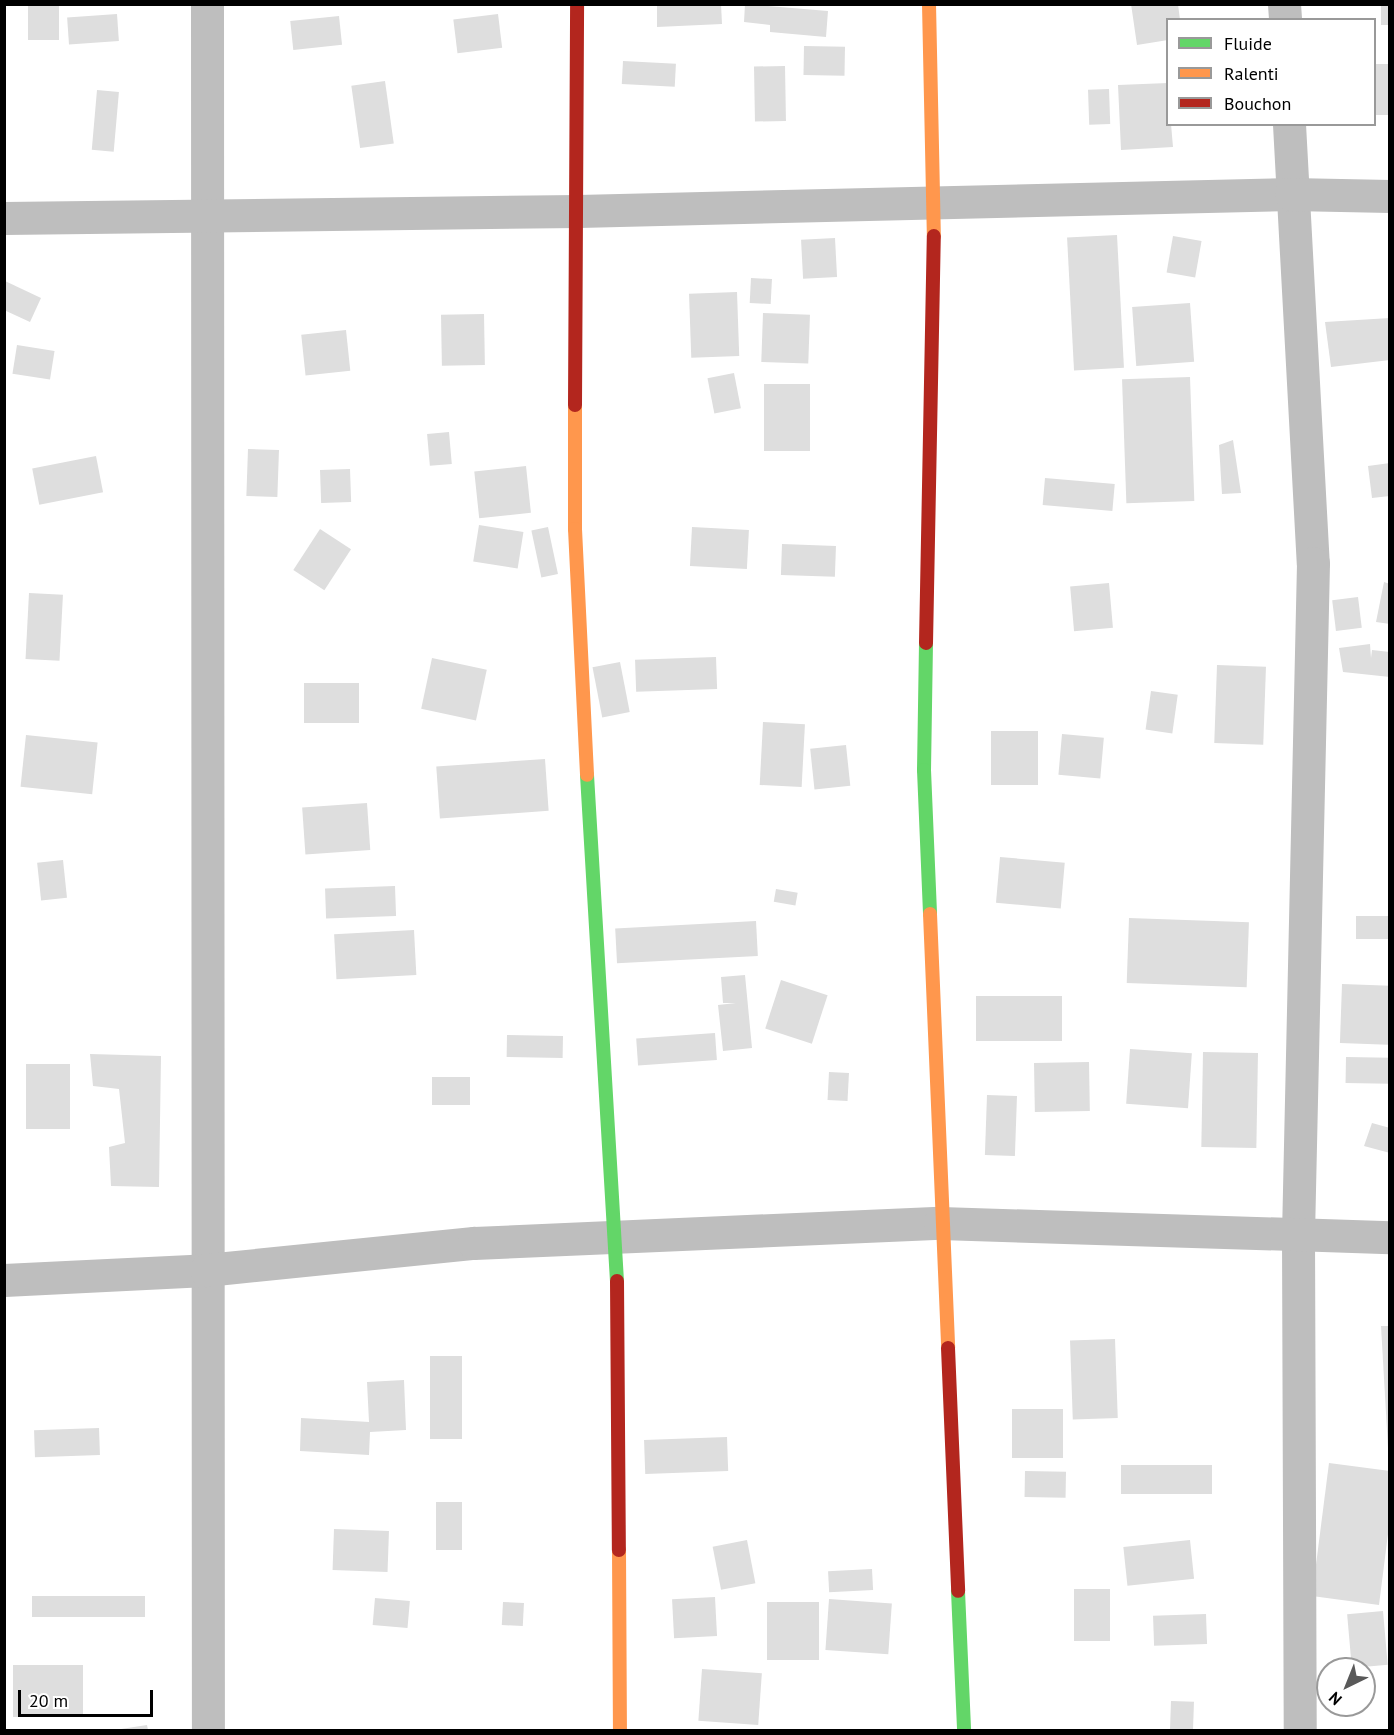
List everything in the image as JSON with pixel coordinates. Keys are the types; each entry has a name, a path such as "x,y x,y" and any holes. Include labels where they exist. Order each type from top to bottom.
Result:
{"street":[{"path":"207,4 205,215 208,1731"},
{"path":"578,4 574,529 597,970 617,1235 620,1731"},
{"path":"929,4 935,201 924,770 940,1223 962,1637 964,1731"},
{"path":"1289,126 1313,563 1298,1235 1300,1731"},
{"path":"4,218 578,211 1291,194 1389,196"},
{"path":"4,1280 206,1270 474,1243 617,1235 940,1223 1389,1237"}],"building":[{"path":"28,4 59,4 59,40 28,40"},
{"path":"657,4 721,4 722,24 657,27"},
{"path":"745,4 828,11 826,37 770,32 770,25 744,22"},
{"path":"1131,4 1178,4 1180,18 1166,18 1166,40 1137,45"},
{"path":"1381,4 1390,4 1390,25 1381,25"},
{"path":"117,14 119,41 69,44 67,17"},
{"path":"498,14 502,48 457,53 453,19"},
{"path":"339,16 342,45 293,50 290,21"},
{"path":"804,46 845,47 844,76 803,75"},
{"path":"623,61 676,64 675,87 622,84"},
{"path":"1376,64 1390,64 1390,115 1376,115"},
{"path":"785,66 786,121 755,122 754,67"},
{"path":"385,81 394,143 360,148 351,86"},
{"path":"1166,83 1166,126 1171,126 1173,147 1121,150 1118,85"},
{"path":"1109,89 1110,124 1089,125 1088,90"},
{"path":"97,90 119,92 114,152 92,150"},
{"path":"1117,235 1124,368 1074,370 1067,238"},
{"path":"1173,236 1202,241 1195,277 1167,272"},
{"path":"835,238 837,277 803,279 801,240"},
{"path":"751,278 772,279 771,304 750,303"},
{"path":"5,281 41,298 30,322 4,310"},
{"path":"737,292 739,356 691,358 689,294"},
{"path":"1190,303 1194,362 1136,366 1132,307"},
{"path":"763,313 810,315 808,364 761,362"},
{"path":"484,314 485,365 442,366 441,315"},
{"path":"1390,318 1390,360 1331,367 1325,322"},
{"path":"346,330 350,371 306,375 301,335"},
{"path":"17,345 55,351 50,380 12,374"},
{"path":"734,373 741,408 714,413 707,378"},
{"path":"1190,377 1194,501 1126,503 1122,379"},
{"path":"764,384 810,384 810,451 764,451"},
{"path":"449,432 452,464 430,466 427,434"},
{"path":"1233,440 1241,493 1222,494 1219,445"},
{"path":"248,449 279,450 277,497 246,496"},
{"path":"96,456 103,492 39,505 32,468"},
{"path":"1390,463 1390,496 1372,498 1368,466"},
{"path":"526,466 531,513 479,518 474,471"},
{"path":"350,469 351,502 321,503 320,470"},
{"path":"1045,478 1115,484 1112,511 1043,505"},
{"path":"479,525 523,532 518,569 473,562"},
{"path":"548,527 558,574 541,577 531,531"},
{"path":"692,527 749,530 747,569 690,566"},
{"path":"320,529 351,549 324,590 293,570"},
{"path":"782,544 836,546 835,577 781,575"},
{"path":"1384,582 1390,584 1390,624 1376,622"},
{"path":"1109,583 1113,628 1074,631 1070,586"},
{"path":"29,593 63,595 59,661 26,659"},
{"path":"1358,597 1362,628 1336,631 1332,600"},
{"path":"1370,644 1371,658 1372,650 1390,652 1390,677 1343,672 1339,648"},
{"path":"716,657 717,689 636,692 635,660"},
{"path":"432,658 487,670 476,721 421,709"},
{"path":"620,662 630,712 602,717 593,667"},
{"path":"1217,665 1266,667 1263,745 1214,743"},
{"path":"304,683 359,683 359,723 304,723"},
{"path":"1151,691 1178,695 1172,733 1146,730"},
{"path":"763,722 805,724 802,787 760,785"},
{"path":"991,731 1038,731 1038,785 991,785"},
{"path":"1062,734 1104,738 1100,779 1058,775"},
{"path":"26,735 98,743 92,794 21,787"},
{"path":"846,745 850,786 814,790 810,749"},
{"path":"545,759 549,811 440,818 436,767"},
{"path":"367,803 370,850 305,854 302,808"},
{"path":"1000,857 1065,863 1061,908 996,903"},
{"path":"63,860 67,898 41,901 37,863"},
{"path":"395,886 396,916 326,918 325,888"},
{"path":"776,889 798,893 795,906 774,902"},
{"path":"1356,916 1390,916 1390,939 1356,939"},
{"path":"1129,918 1249,922 1247,987 1127,983"},
{"path":"756,921 758,956 617,963 615,928"},
{"path":"414,930 416,975 336,979 334,934"},
{"path":"745,975 752,1048 723,1051 718,1005 736,1003 723,1003 721,977"},
{"path":"781,980 828,995 812,1044 765,1029"},
{"path":"1342,984 1390,986 1388,1045 1340,1043"},
{"path":"976,996 1062,996 1062,1041 976,1041"},
{"path":"715,1033 717,1060 638,1065 636,1039"},
{"path":"507,1035 563,1036 563,1058 507,1057"},
{"path":"1130,1049 1192,1053 1188,1108 1126,1104"},
{"path":"1203,1052 1258,1053 1256,1148 1201,1147"},
{"path":"90,1054 161,1056 159,1187 111,1186 109,1147 125,1143 119,1089 93,1086"},
{"path":"1346,1057 1390,1058 1390,1084 1346,1083"},
{"path":"1089,1062 1090,1111 1035,1112 1034,1063"},
{"path":"26,1064 70,1064 70,1129 26,1129"},
{"path":"829,1072 849,1073 848,1101 828,1100"},
{"path":"432,1077 470,1077 470,1105 432,1105"},
{"path":"987,1095 1017,1096 1015,1156 985,1155"},
{"path":"1372,1123 1390,1128 1390,1153 1364,1146"},
{"path":"1381,1326 1390,1326 1390,1448 1388,1448"},
{"path":"1115,1339 1118,1418 1073,1420 1070,1341"},
{"path":"430,1356 462,1356 462,1439 430,1439"},
{"path":"404,1380 406,1430 370,1432 369,1455 300,1451 301,1418 369,1422 367,1382"},
{"path":"1012,1409 1063,1409 1063,1458 1012,1458"},
{"path":"99,1428 100,1455 35,1457 34,1430"},
{"path":"727,1437 728,1471 645,1474 644,1440"},
{"path":"1329,1463 1390,1471 1390,1518 1379,1605 1312,1596"},
{"path":"1121,1465 1212,1465 1212,1494 1121,1494"},
{"path":"1025,1471 1066,1472 1066,1498 1025,1497"},
{"path":"436,1502 462,1502 462,1550 436,1550"},
{"path":"334,1529 389,1531 388,1572 333,1570"},
{"path":"747,1540 755,1583 721,1590 713,1547"},
{"path":"1190,1540 1194,1579 1127,1586 1123,1547"},
{"path":"872,1569 873,1590 829,1592 828,1571"},
{"path":"1074,1589 1110,1589 1110,1641 1074,1641"},
{"path":"32,1596 145,1596 145,1617 32,1617"},
{"path":"715,1597 717,1636 674,1638 672,1599"},
{"path":"375,1598 410,1601 408,1628 373,1625"},
{"path":"829,1599 892,1603 888,1654 825,1650"},
{"path":"503,1602 524,1603 523,1626 502,1625"},
{"path":"767,1602 819,1602 819,1660 767,1660"},
{"path":"1383,1611 1388,1665 1376,1666 1376,1657 1351,1657 1347,1614"},
{"path":"1206,1614 1207,1644 1154,1646 1153,1616"},
{"path":"13,1665 83,1665 83,1717 13,1717"},
{"path":"702,1669 762,1673 758,1725 698,1721"},
{"path":"1171,1701 1194,1702 1193,1730 1170,1729"},
{"path":"147,1725 148,1730 121,1730 121,1729"}],"traffic: fast":[{"path":"926,643 924,770 930,914"},
{"path":"587,775 617,1281"},
{"path":"958,1591 964,1730"}],"traffic: slow":[{"path":"929,4 934,236"},
{"path":"575,405 575,529 587,775"},
{"path":"930,914 948,1348"},
{"path":"619,1550 620,1730"}],"traffic: jam":[{"path":"575,405 577,4"},
{"path":"926,643 934,236"},
{"path":"617,1281 619,1550"},
{"path":"948,1348 958,1591"}]}
